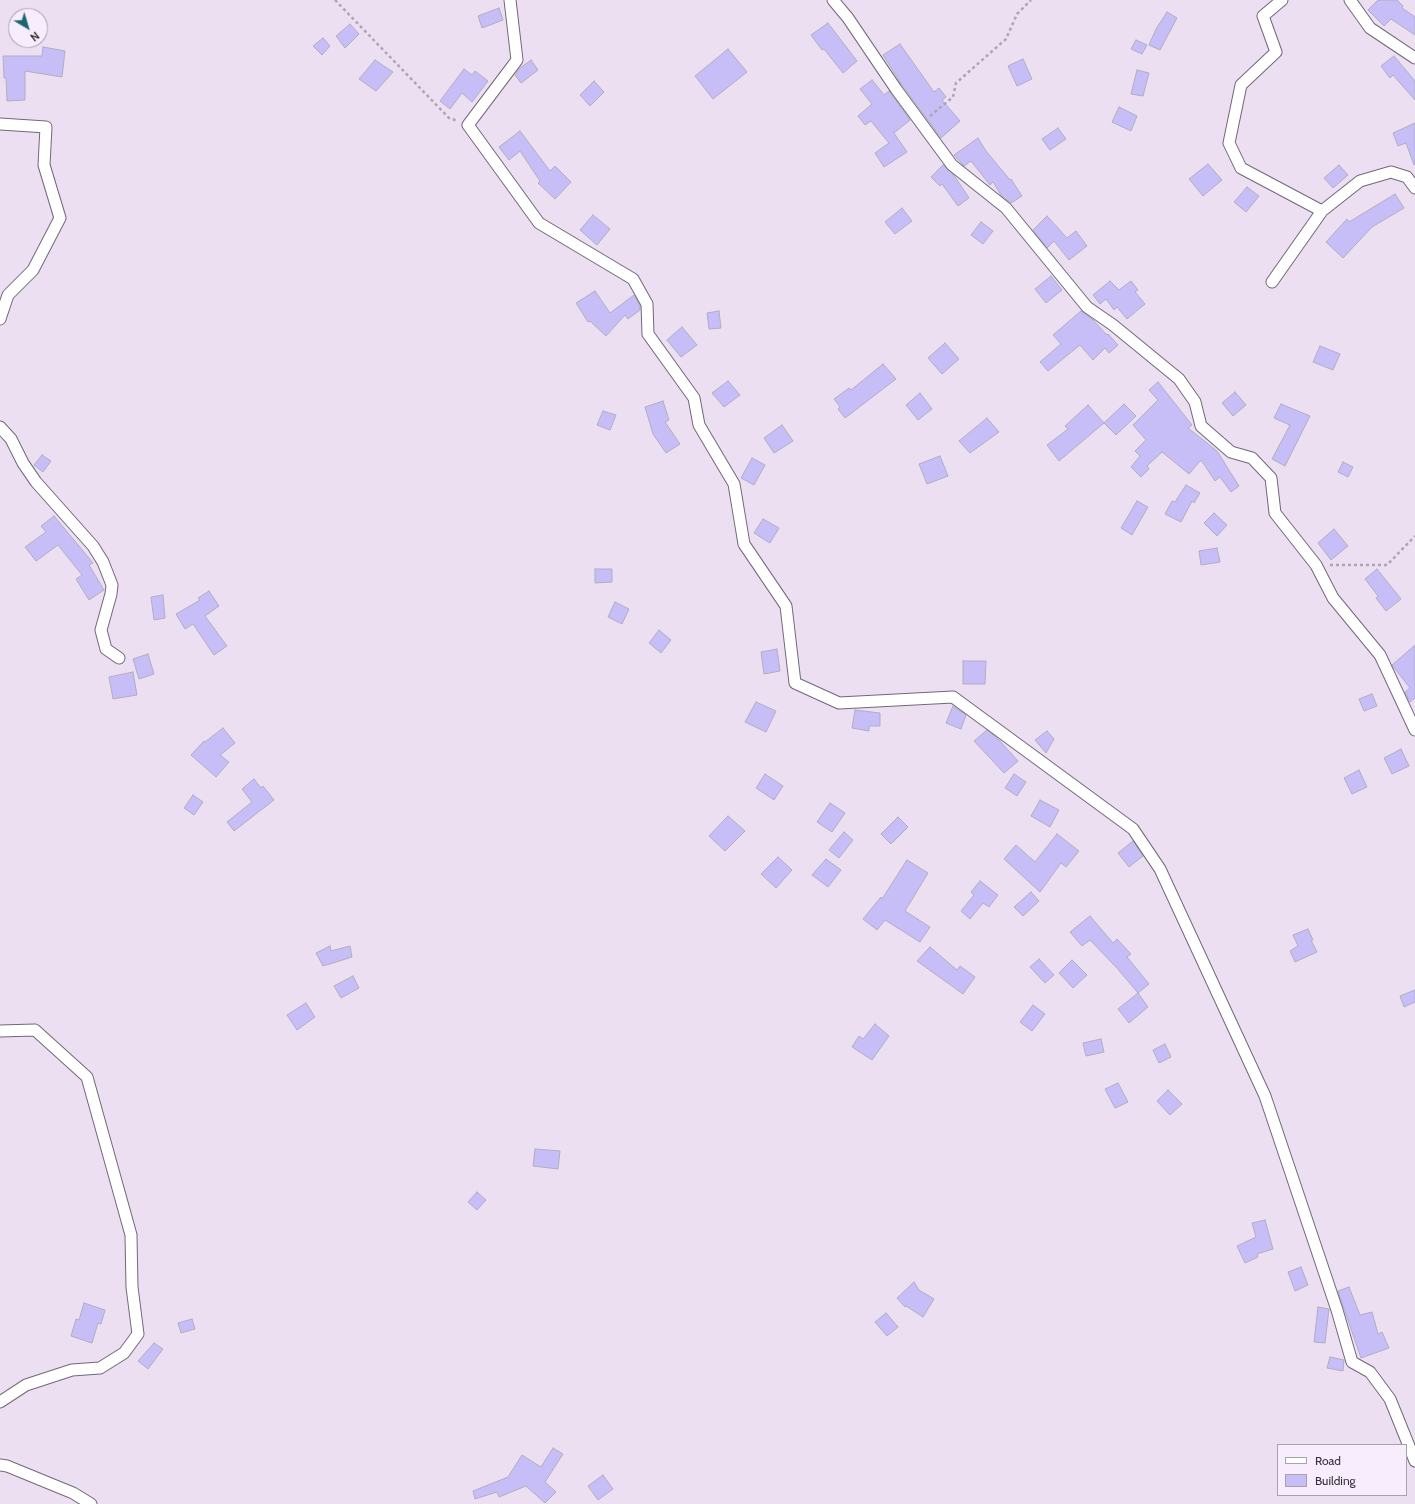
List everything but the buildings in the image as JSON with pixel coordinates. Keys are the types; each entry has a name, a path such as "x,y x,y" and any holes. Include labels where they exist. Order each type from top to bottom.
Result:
{"street":[{"path":"510,0 517,60 468,125 539,223 633,280 647,304 648,334 694,398 699,425 734,484 744,544 786,606 795,683 839,703 953,697 1134,829 1160,869 1265,1096 1337,1310 1352,1362 1370,1372 1390,1399 1415,1461"},
{"path":"832,0 848,18 896,89 922,122 952,165 1006,208 1087,307 1113,324 1179,379 1195,402 1201,426 1231,452 1252,458 1271,478 1275,513 1316,566 1333,598 1380,655 1415,730"},
{"path":"1282,0 1263,16 1276,52 1241,85 1229,143 1241,168 1322,211"},
{"path":"1350,0 1370,28 1415,58"},
{"path":"0,124 46,127 44,165 60,218 33,270 8,295 0,319"},
{"path":"1272,282 1322,211 1360,181 1391,172 1407,177 1415,188"},
{"path":"0,427 11,439 23,463 36,482 92,546 103,562 112,585 111,594 100,630 106,649 119,658"},
{"path":"0,1031 35,1030 87,1077 131,1235 132,1287 138,1334 124,1353 100,1368 72,1370 26,1385 0,1402"},
{"path":"0,1465 7,1466 72,1493 91,1504"}],"path":[{"path":"335,0 449,118 468,125"},
{"path":"922,122 954,97 956,83 1006,39 1016,14 1031,0"},
{"path":"1316,566 1387,565 1415,536"}]}
